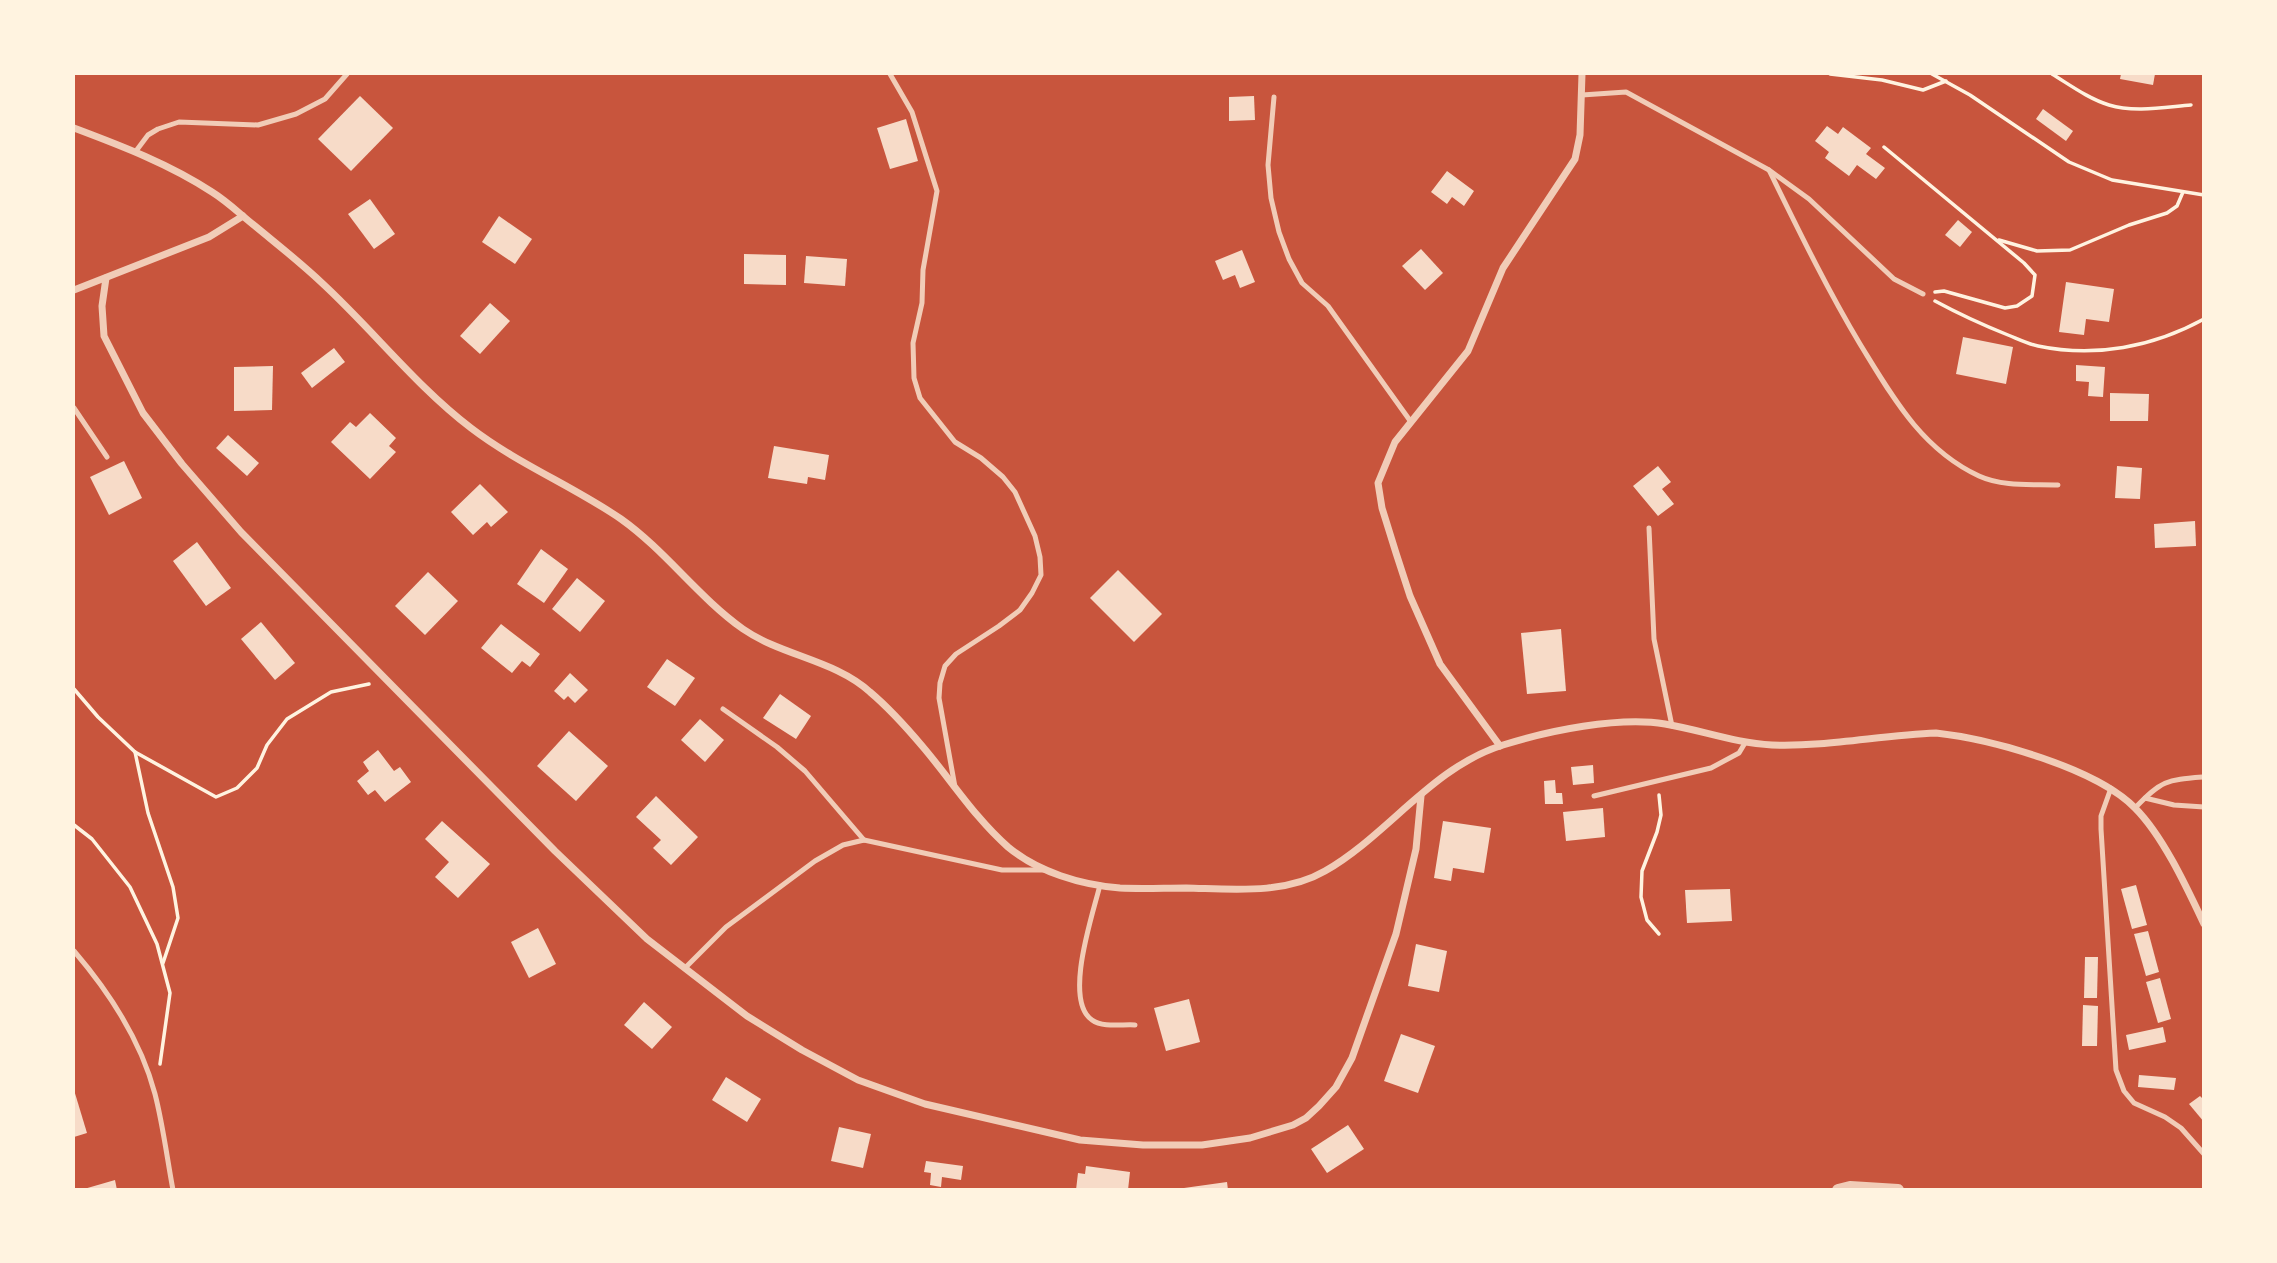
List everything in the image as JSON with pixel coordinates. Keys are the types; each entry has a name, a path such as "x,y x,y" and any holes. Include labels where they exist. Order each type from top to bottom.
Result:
{"street":[{"path":"1500,746 1440,664 1410,596 1382,508 1378,483 1395,442 1468,351 1503,268 1575,159 1580,135 1582,74"},
{"path":"74,128 136,151 217,195 323,284 436,397 469,426 498,447 618,517 644,536 695,588 745,630 767,643 831,668 867,688 922,746 956,790 1006,845 1025,859 1071,879 1118,888 1255,889 1303,881 1323,873 1348,856 1448,773 1471,758 1500,746 1593,726 1634,722 1672,726 1745,743 1780,746 1908,734 1960,736 2007,747 2082,772 2111,788 2135,808 2172,863 2203,924"},
{"path":"74,290 209,237 243,216"},
{"path":"106,278 102,306 104,336 143,413 241,533 555,851 647,939 747,1016 858,1080 925,1104 1080,1140 1143,1145 1202,1145 1250,1138 1293,1125 1306,1118 1336,1087 1352,1058 1396,934 1416,849 1421,796"},
{"path":"1838,1189 1898,1189"}],"lane":[{"path":"136,151 148,135 179,122 258,125 296,114 325,99 346,74"},
{"path":"890,74 912,112 937,191 914,343 914,378 920,398 955,442 981,458 1003,477 1015,492 1035,536 1040,557 1041,575 1020,610 956,653 945,666 939,698 956,790"},
{"path":"1582,95 1626,92 1769,170 1808,199 1894,279 1923,294"},
{"path":"1274,97 1268,165 1270,198 1289,258 1303,282 1328,306 1411,422"},
{"path":"1769,170 1836,303 1898,407 1920,432 1949,458 1979,476 2000,483 2058,485"},
{"path":"74,408 107,457"},
{"path":"1649,528 1654,639 1672,726"},
{"path":"723,709 777,747 805,771 864,840"},
{"path":"1594,796 1711,768 1739,753 1745,743"},
{"path":"2135,808 2155,787 2172,779 2203,777"},
{"path":"2111,788 2101,816 2101,829 2116,1070 2124,1091 2134,1103 2165,1116 2180,1128 2203,1154"},
{"path":"2145,797 2174,805 2203,807"},
{"path":"685,968 726,927 815,861 843,845 864,840 1002,870 1047,870"},
{"path":"1100,885 1079,973 1083,1008 1092,1020 1102,1024 1135,1025"},
{"path":"74,951 131,1030 155,1094 173,1189"}],"path":[{"path":"1830,74 1882,80 1923,90 1946,81"},
{"path":"1932,74 1970,95 2069,162 2112,180 2203,195"},
{"path":"2052,74 2090,97 2112,106 2140,108 2191,105"},
{"path":"1884,147 1997,240 2035,275 2032,296 2017,306 2005,308 1944,291 1923,294"},
{"path":"1997,240 2037,251 2070,250 2129,225 2167,213 2177,206 2183,192"},
{"path":"1923,294 1972,321 2036,346 2088,352 2134,346 2178,333 2203,319"},
{"path":"74,690 135,752 216,797 237,788 257,768 267,745 287,719 331,692 389,680"},
{"path":"135,752 148,814 173,887 178,918 163,964"},
{"path":"1658,781 1661,815 1642,871 1640,897 1647,920 1659,934"},
{"path":"74,825 92,839 130,887 157,944 170,993 155,1094"}],"building":[{"path":"2121,74 2155,74 2153,85 2120,79"},
{"path":"360,96 393,128 351,171 318,139"},
{"path":"1254,96 1255,120 1229,121 1229,97"},
{"path":"2043,109 2073,131 2066,141 2036,119"},
{"path":"906,119 918,161 890,169 877,128"},
{"path":"1827,126 1838,134 1843,127 1871,148 1866,154 1885,168 1876,179 1857,165 1849,176 1825,158 1829,152 1815,141"},
{"path":"1447,171 1474,191 1464,206 1452,197 1447,204 1431,192"},
{"path":"370,199 395,234 374,249 348,214"},
{"path":"499,216 532,239 515,264 482,242"},
{"path":"1958,220 1972,232 1960,247 1945,235"},
{"path":"1421,249 1443,273 1425,290 1402,266"},
{"path":"1242,250 1255,282 1240,288 1235,275 1223,280 1215,261"},
{"path":"744,254 786,255 786,285 744,284"},
{"path":"806,256 847,259 845,286 804,283"},
{"path":"2066,282 2114,289 2109,322 2086,319 2084,335 2059,332"},
{"path":"490,303 510,321 480,354 460,336"},
{"path":"1963,337 2013,347 2006,384 1956,374"},
{"path":"334,348 345,362 312,388 301,373"},
{"path":"2076,365 2105,367 2103,397 2088,396 2089,382 2076,381"},
{"path":"273,366 272,410 234,411 234,367"},
{"path":"2110,393 2149,394 2148,421 2110,421"},
{"path":"370,413 396,438 389,446 396,452 370,479 331,442 350,422 356,427"},
{"path":"228,435 259,463 247,476 216,448"},
{"path":"774,446 829,455 825,480 808,477 807,484 768,478"},
{"path":"124,461 142,498 109,515 90,477"},
{"path":"1658,466 1671,482 1662,489 1674,504 1658,516 1633,486"},
{"path":"2117,466 2142,468 2140,499 2115,498"},
{"path":"480,484 508,512 491,527 487,522 473,535 451,512"},
{"path":"2195,521 2196,546 2155,548 2154,524"},
{"path":"197,542 231,588 206,606 173,561"},
{"path":"541,549 568,569 544,603 517,584"},
{"path":"1118,570 1162,614 1134,642 1090,598"},
{"path":"428,572 458,601 425,635 395,606"},
{"path":"577,578 605,601 580,632 552,609"},
{"path":"261,622 295,663 275,680 241,639"},
{"path":"501,624 540,654 530,667 522,661 512,673 481,648"},
{"path":"1561,629 1566,691 1527,694 1521,633"},
{"path":"667,659 695,678 675,706 647,687"},
{"path":"570,673 588,690 575,703 568,696 564,700 554,691"},
{"path":"780,694 811,716 796,739 763,718"},
{"path":"700,719 724,740 705,762 681,740"},
{"path":"569,731 608,766 576,801 537,766"},
{"path":"378,750 394,771 400,767 411,782 385,802 375,790 368,795 357,781 369,771 363,762"},
{"path":"1593,765 1594,783 1573,785 1571,767"},
{"path":"1555,780 1556,793 1562,793 1563,804 1545,804 1544,781"},
{"path":"656,796 698,837 671,865 653,848 661,840 636,817"},
{"path":"1603,808 1605,837 1566,841 1563,812"},
{"path":"442,821 490,864 458,898 435,877 449,862 425,839"},
{"path":"1443,821 1491,828 1484,873 1453,868 1451,881 1434,878"},
{"path":"2136,885 2147,925 2132,929 2121,889"},
{"path":"1730,889 1732,921 1687,923 1685,890"},
{"path":"538,928 556,964 529,978 511,942"},
{"path":"2148,931 2159,972 2146,976 2134,934"},
{"path":"1416,944 1447,951 1439,992 1408,986"},
{"path":"2085,957 2098,957 2097,998 2084,998"},
{"path":"2160,978 2171,1019 2158,1023 2146,982"},
{"path":"1189,999 1200,1042 1166,1051 1154,1008"},
{"path":"644,1002 672,1027 652,1049 624,1025"},
{"path":"2083,1005 2098,1006 2097,1046 2082,1046"},
{"path":"2163,1027 2166,1042 2129,1050 2126,1035"},
{"path":"1401,1034 1435,1046 1418,1093 1384,1081"},
{"path":"2139,1075 2176,1078 2174,1090 2138,1087"},
{"path":"726,1077 761,1099 747,1122 712,1100"},
{"path":"74,1090 87,1133 74,1137"},
{"path":"2200,1096 2204,1100 2204,1122 2189,1104"},
{"path":"1348,1125 1364,1149 1327,1173 1311,1149"},
{"path":"839,1127 871,1134 863,1168 831,1161"},
{"path":"926,1161 963,1166 961,1180 942,1177 941,1187 930,1185 931,1173 924,1172"},
{"path":"1086,1166 1130,1172 1128,1190 1076,1190 1078,1173 1085,1174"},
{"path":"115,1180 117,1190 84,1190 84,1189"},
{"path":"1227,1182 1228,1190 1184,1190 1184,1188"}]}
